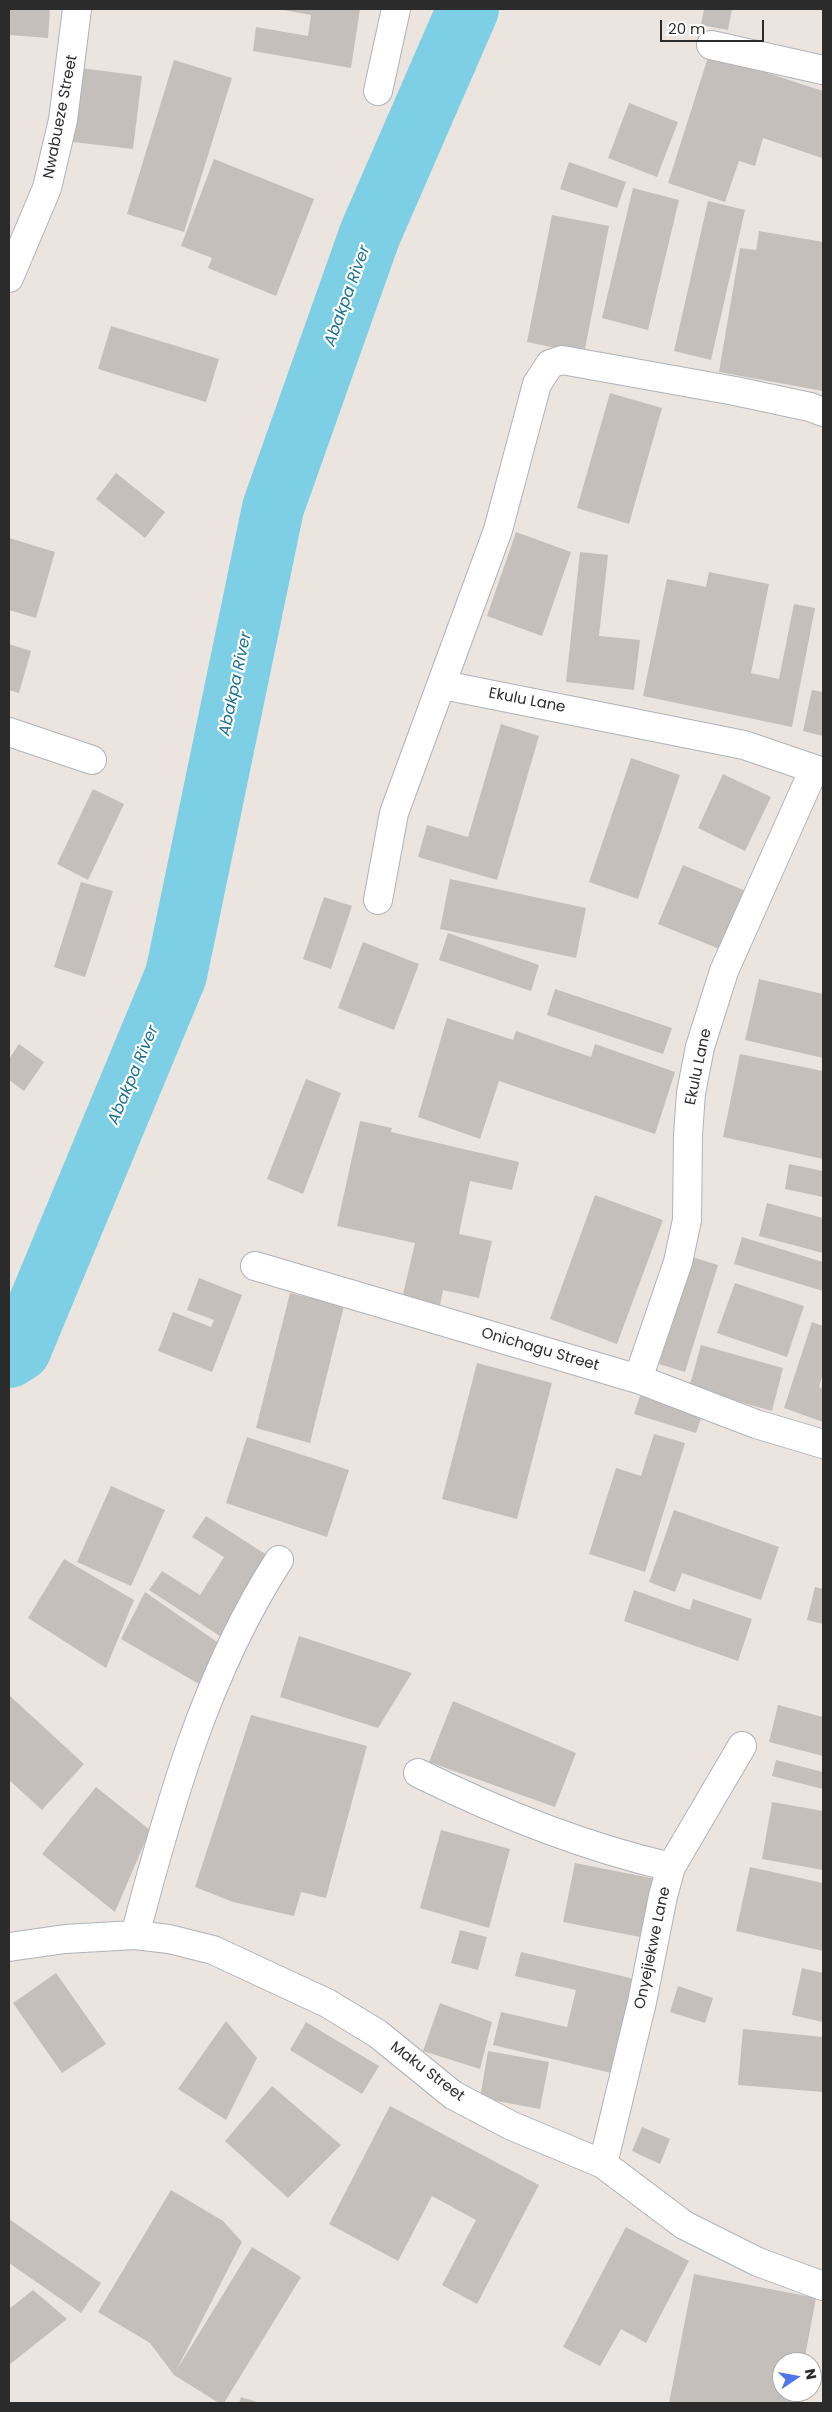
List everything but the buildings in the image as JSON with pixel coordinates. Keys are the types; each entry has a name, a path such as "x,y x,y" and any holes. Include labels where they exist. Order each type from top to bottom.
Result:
{"street":[{"name":"Nwabueze Street","path":"9,278 47,188 63,120 77,9"},
{"path":"378,92 396,9"},
{"path":"712,45 823,70"},
{"path":"378,900 394,813 443,685 498,530 537,384 550,364 562,360 735,391 810,406 823,412"},
{"name":"Ekulu Lane","path":"443,685 744,745 819,770 724,971 700,1048 691,1093 688,1126 688,1220 678,1262 638,1379"},
{"path":"9,732 92,760"},
{"name":"Onichagu Street","path":"255,1266 638,1379 756,1424 823,1444"},
{"path":"135,1935 157,1850 190,1747 238,1634 258,1592 279,1560"},
{"name":"Onyejiekwe Lane","path":"603,2164 642,2002 663,1896 671,1867 742,1746"},
{"path":"418,1773 479,1802 580,1841 613,1853 671,1867"},
{"name":"Maku Street","path":"9,1947 65,1939 135,1935 169,1939 213,1950 319,1999 378,2034 453,2095 512,2126 603,2164 684,2224 758,2262 823,2286"}],"waterway":[{"name":"Abakpa River","path":"9,1357 20,1350 176,975 273,508 370,234 468,9"}]}
